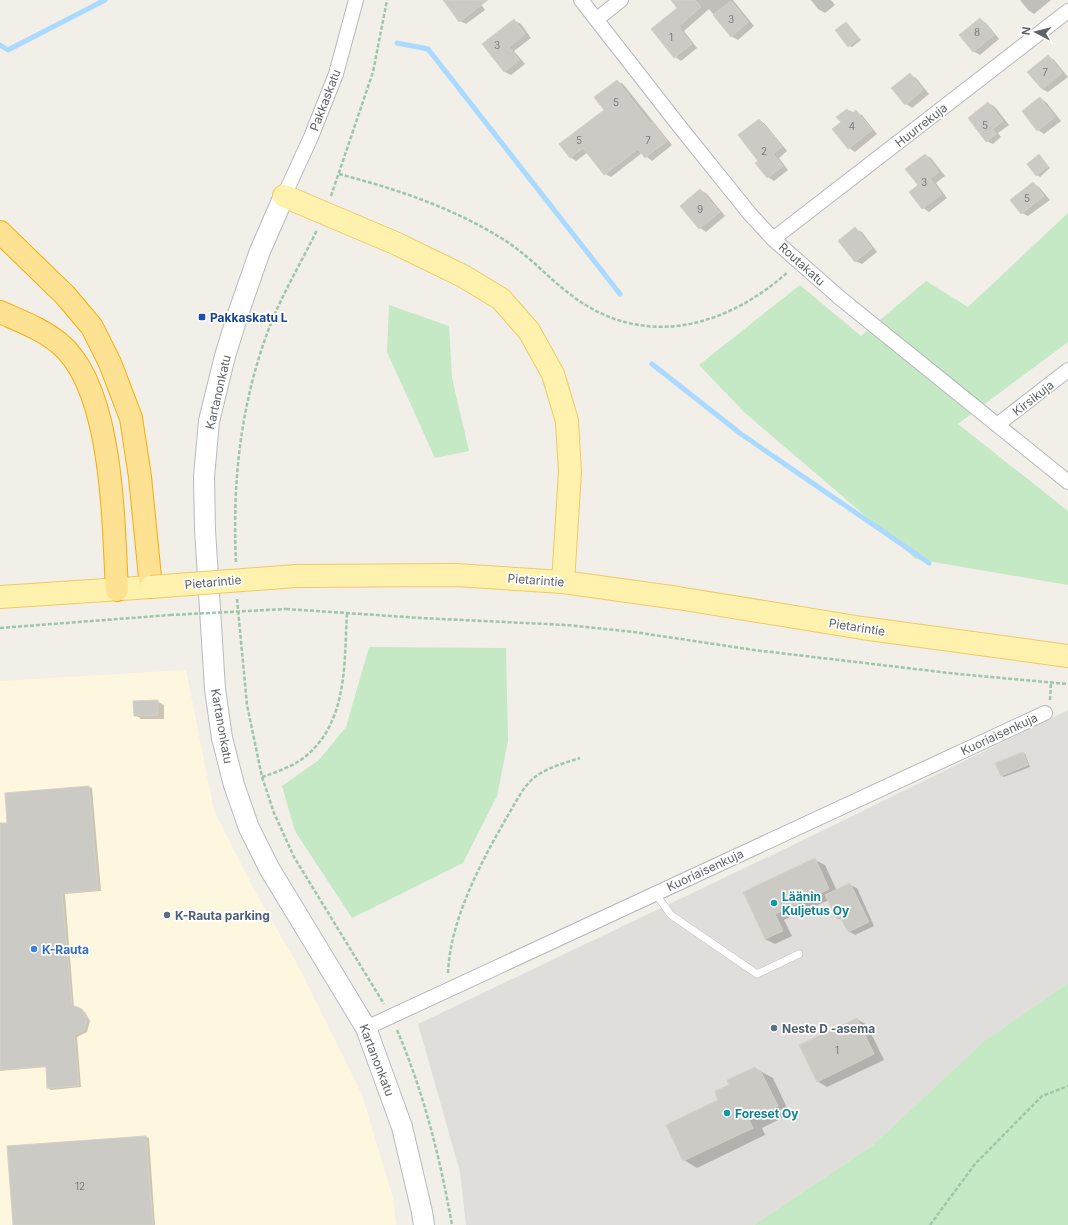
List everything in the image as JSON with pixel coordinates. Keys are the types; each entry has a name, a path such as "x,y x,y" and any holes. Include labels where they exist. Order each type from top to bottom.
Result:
{"highway":[{"path":"0,232 65,295 92,327 110,363 131,418 140,477 151,587"},
{"path":"0,312 40,330 60,344 82,370 100,417 110,470 117,590"}],"main road":[{"path":"284,196 325,213 463,276 501,299 529,331 553,374 567,421 570,471 563,582"},
{"name":"Kartanonkatu","path":"284,196 260,251 238,314 225,356 210,421 204,477 205,530 214,689 222,738 234,785 249,828 269,868 366,1028 402,1127 424,1225"},
{"name":"Pietarintie","path":"0,597 117,590 296,576 456,575 563,582 678,598 862,628 1068,656"}],"street":[{"name":"Pakkaskatu","path":"284,196 311,137 336,74 356,0"},
{"name":"Routakatu","path":"582,0 685,134 750,214 773,239 840,298 1068,482"},
{"path":"597,19 621,0"},
{"name":"Huurrekuja","path":"773,239 1068,11"},
{"name":"Kirsikuja","path":"997,425 1068,370"},
{"name":"Kuoriaisenkuja","path":"366,1028 391,1015 1045,713"}],"lane":[{"path":"655,893 671,915 757,974 799,954"}],"path":[{"path":"236,567 234,519 237,463 244,415 254,373 271,322 325,213 339,174 373,72 387,0"},
{"path":"339,174 409,194 467,220 501,238 527,255 571,295 597,313 627,324 668,328 704,321 736,308 770,288 798,262"},
{"path":"237,598 247,706 262,777 274,813 294,857 391,1015 411,1061 434,1137 452,1225"},
{"path":"0,628 170,615 286,609 567,625 634,632 762,651 950,673 1068,684"},
{"path":"262,777 283,769 305,756 321,741 333,722 339,705 347,613"},
{"path":"451,988 449,966 453,938 468,895 497,834 518,798 534,778 548,769 580,758"},
{"path":"930,1225 975,1164 1042,1096 1068,1086"}],"shaded area":[{"path":"186,670 214,811 256,893 300,969 362,1095 393,1198 396,1225 0,1225 0,681"},
{"path":"1068,710 1068,983 984,1041 873,1145 754,1225 466,1225 460,1172 418,1024 820,832"}],"green space":[{"path":"1068,213 1068,342 958,424 1068,511 1068,585 916,559 745,413 699,365 800,285 861,336 926,281 968,307"},
{"path":"389,305 449,326 452,378 469,451 435,458 387,352"},
{"path":"369,647 506,648 508,741 497,796 463,863 352,918 295,831 282,786 319,760 346,727"},
{"path":"1068,983 1068,1225 754,1225 873,1145 984,1041"}],"building":[{"path":"443,0 488,0 459,22"},
{"path":"671,0 695,0 701,7 678,27 692,44 674,58 651,29 677,8"},
{"path":"731,1 748,22 731,37 713,15"},
{"path":"980,18 994,35 973,52 959,35"},
{"path":"514,19 525,34 509,47 519,60 504,72 482,44"},
{"path":"846,22 859,38 848,47 835,30"},
{"path":"1048,55 1062,73 1042,89 1027,72"},
{"path":"910,73 923,90 905,105 891,88"},
{"path":"617,80 650,123 652,122 667,141 645,158 638,149 604,175 583,148 570,158 559,144 604,110 594,97"},
{"path":"1040,97 1055,117 1037,131 1022,111"},
{"path":"988,102 1003,121 992,129 996,134 986,142 968,118"},
{"path":"847,109 851,114 856,110 872,130 848,149 832,129 841,122 836,117"},
{"path":"759,119 782,147 773,154 783,166 767,178 755,163 758,161 738,135"},
{"path":"925,154 939,172 930,179 942,194 922,209 909,192 918,185 905,169"},
{"path":"1039,154 1048,166 1036,176 1027,164"},
{"path":"1033,182 1044,196 1021,214 1010,200"},
{"path":"700,189 720,212 699,229 680,206"},
{"path":"855,227 872,248 855,262 838,241"},
{"path":"158,700 158,715 134,716 133,701"},
{"path":"1023,752 1028,765 1001,776 995,763"},
{"name":"K-Rauta","path":"89,786 98,890 62,893 72,1005 82,1009 87,1019 84,1030 74,1035 79,1086 47,1088 46,1066 0,1070 0,823 7,823 5,793"},
{"name":"Läänin Kuljetus Oy","path":"815,858 829,889 775,914 783,931 765,939 743,892"},
{"path":"850,883 869,922 848,932 840,917 837,919 825,895"},
{"path":"857,1018 874,1054 817,1082 799,1045"},
{"name":"Foreset Oy","path":"755,1067 757,1071 760,1070 778,1106 749,1120 753,1128 683,1161 666,1125 718,1100 715,1091 729,1085 727,1080"},
{"path":"146,1136 153,1225 13,1225 7,1146"}],"waterway":[{"path":"0,45 8,50 105,0"},
{"path":"397,43 428,49 620,294"},
{"path":"652,364 741,434 929,563"}],"place":[{"name":"Pakkaskatu L","path":"202,317"},
{"name":"Läänin Kuljetus Oy","path":"774,903"},
{"name":"K-Rauta parking","path":"167,915"},
{"name":"K-Rauta","path":"34,949"},
{"name":"Neste D -asema","path":"774,1028"},
{"name":"Foreset Oy","path":"727,1113"}]}
